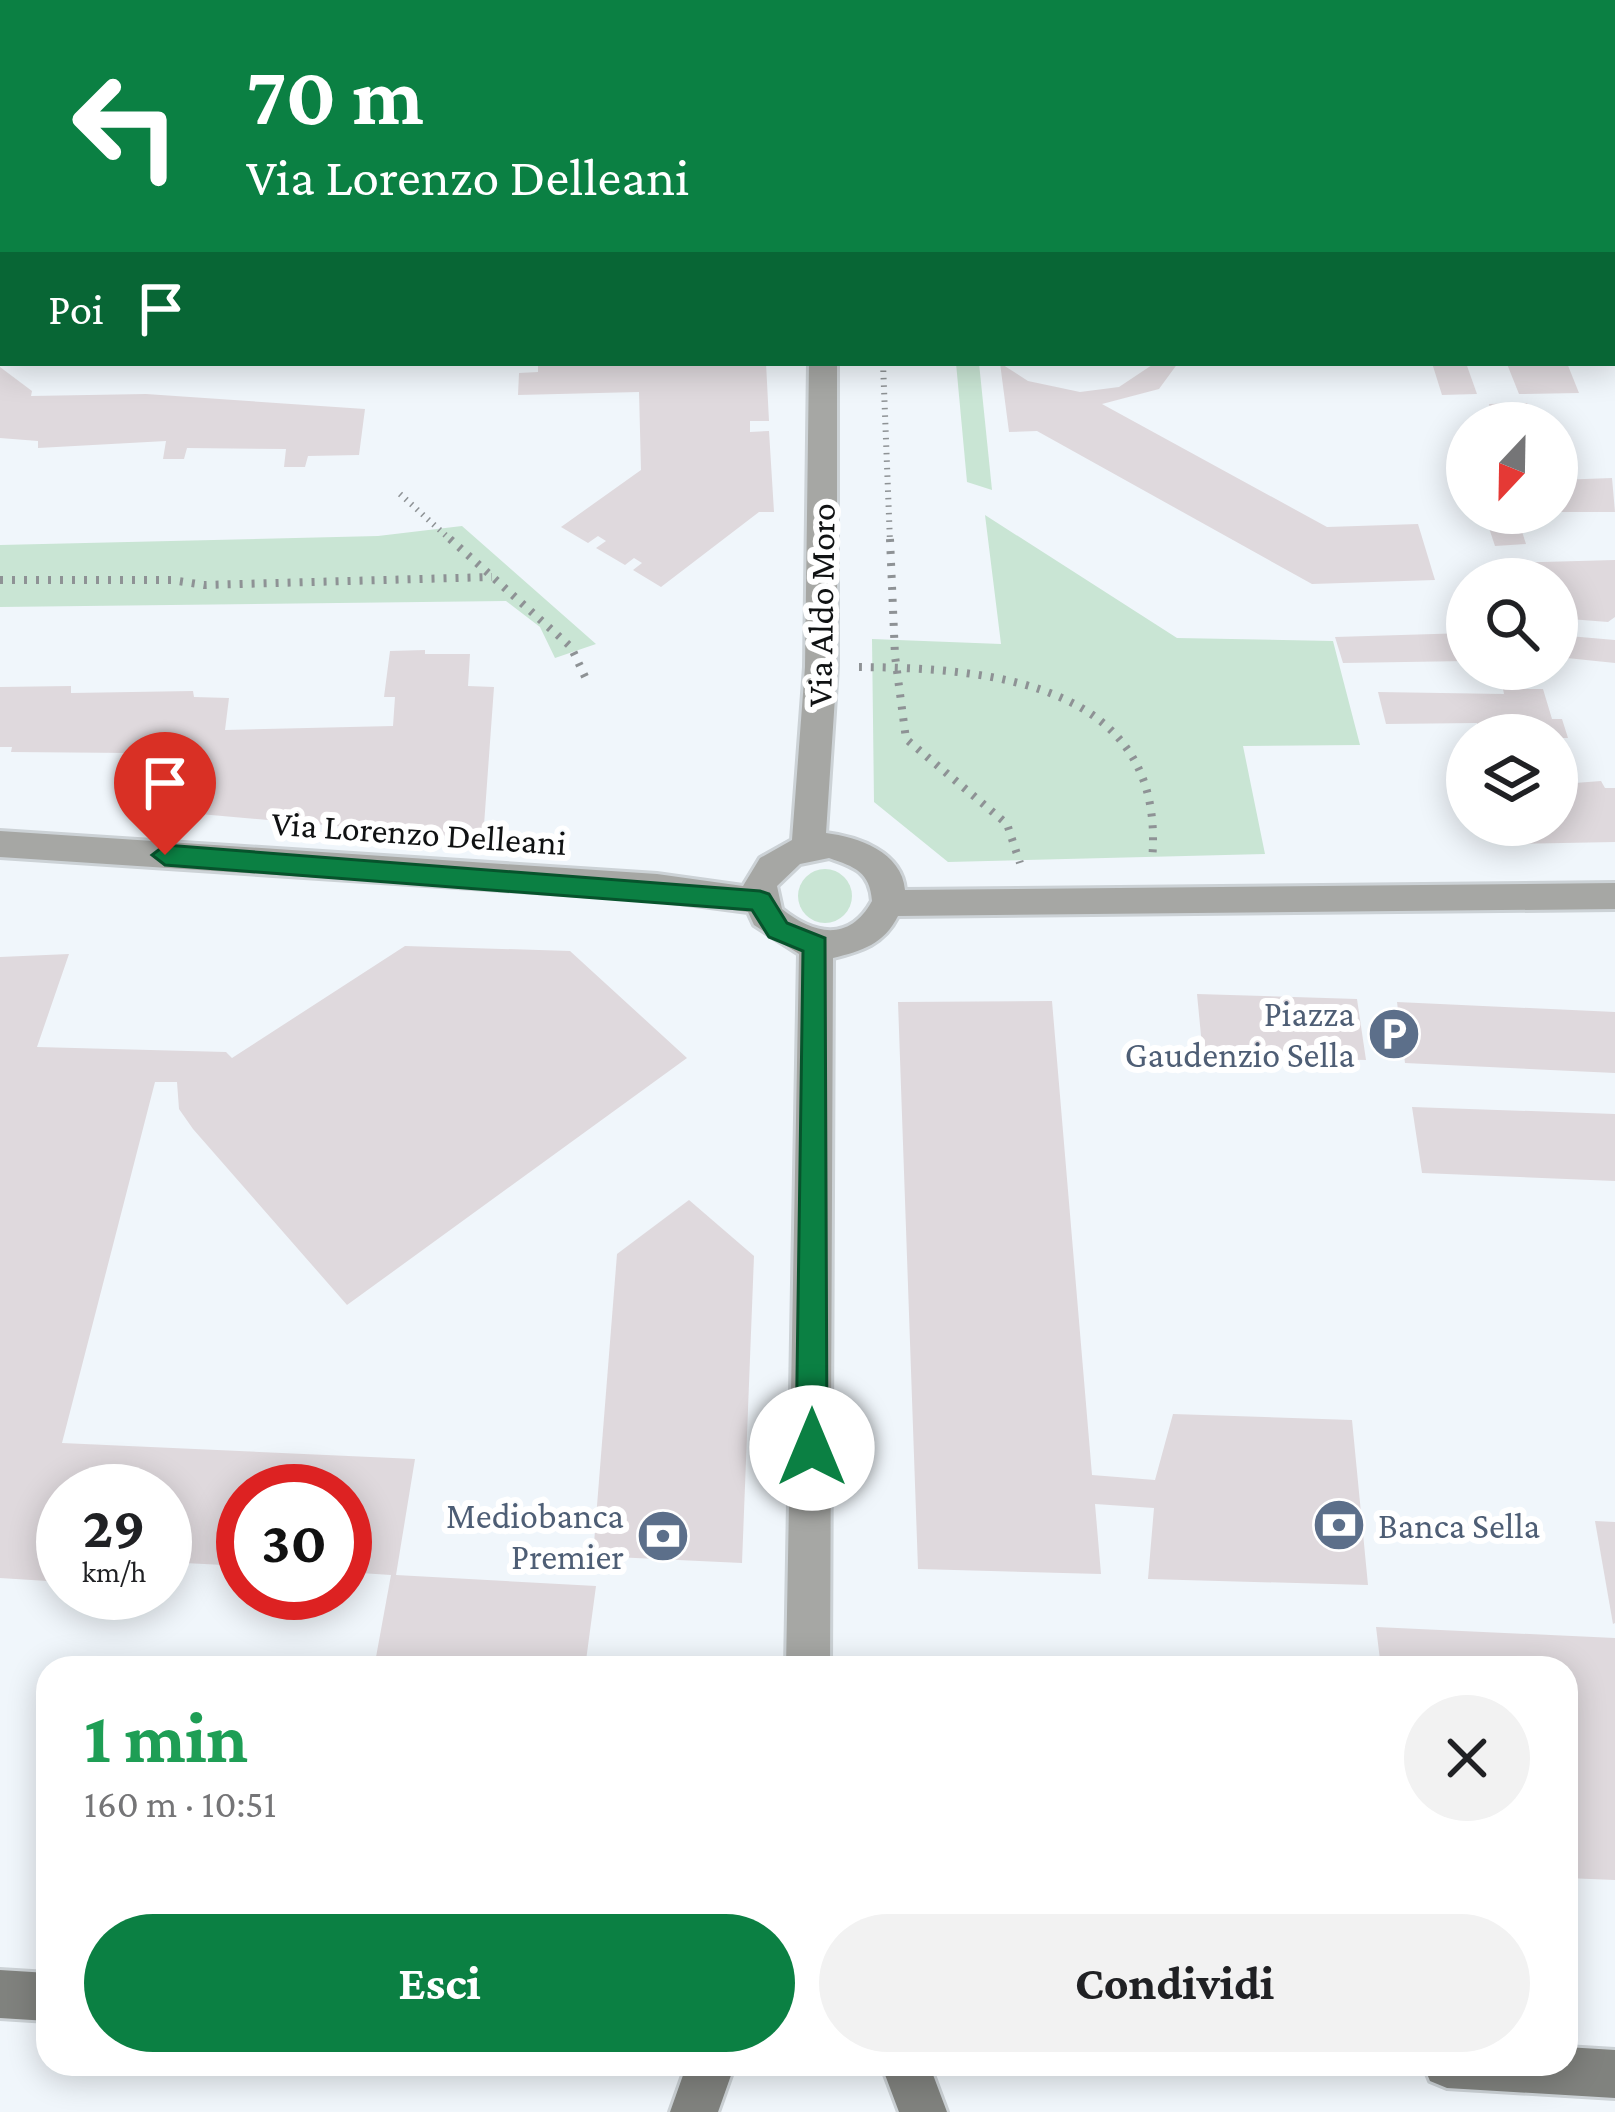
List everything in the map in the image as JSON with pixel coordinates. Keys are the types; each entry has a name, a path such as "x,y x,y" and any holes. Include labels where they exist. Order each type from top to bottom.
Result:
{"main road":[{"path":"0,1994 36,1996"},
{"path":"1578,2072 1615,2074"},
{"path":"694,2112 707,2076"},
{"path":"910,2076 923,2112"}],"street":[{"name":"Via Aldo Moro","path":"808,846 821,667 823,366"},
{"name":"Via Lorenzo Delleani","path":"0,844 657,887 760,901"},
{"path":"808,846 850,848 869,857 891,886 892,903 885,918 856,940 816,945 778,930 760,901 766,873 776,861 808,846"},
{"path":"892,903 1615,896"},
{"path":"808,1656 816,945"}],"path":[{"path":"884,366 897,666 906,739 1007,824 1018,846 1025,899"},
{"path":"400,494 571,647 588,683"},
{"path":"0,580 172,580 203,585 492,577"},
{"path":"821,667 897,666 1051,689 1108,728 1141,767 1155,812 1151,898"}],"green space":[{"path":"956,366 979,366 992,490 967,482"},
{"path":"985,515 1177,638 1333,641 1360,745 1243,746 1265,854 948,862 874,802 872,639 1001,644"},
{"path":"462,526 596,644 555,658 540,627 506,601 0,607 0,545 378,536"},
{"path":"825,869 844,877 852,896 844,915 825,923 806,915 798,896 806,877"}],"building":[{"path":"538,366 766,366 769,421 750,421 750,432 769,431 774,512 759,512 661,587 633,570 642,563 634,558 625,565 596,548 606,541 598,536 588,543 561,527 641,470 639,392 518,395 519,373 538,372"},
{"path":"1000,366 1028,381 1080,392 1119,387 1150,366 1176,366 1159,389 1102,404 1327,527 1418,524 1435,580 1312,584 1037,431 1009,432"},
{"path":"1433,366 1467,366 1477,394 1442,395"},
{"path":"1508,366 1568,366 1579,393 1519,394"},
{"path":"0,367 32,391 31,396 146,394 365,409 359,455 308,456 305,467 284,467 286,449 187,448 184,459 163,459 166,441 38,448 38,441 0,438"},
{"path":"1612,478 1615,512 1578,512 1578,479"},
{"path":"1491,534 1523,534 1526,544 1495,546"},
{"path":"1615,560 1615,617 1608,622 1578,620 1578,561"},
{"path":"1446,634 1446,661 1343,663 1335,637"},
{"path":"1578,637 1615,640 1615,663 1578,659"},
{"path":"425,650 425,654 470,654 468,686 494,687 483,839 121,807 131,753 11,752 12,747 0,747 0,687 71,686 71,693 193,691 194,697 229,698 225,730 393,726 395,697 384,697 390,651"},
{"path":"1503,690 1543,690 1550,714 1446,714 1446,723 1386,724 1378,692 1504,694"},
{"path":"1601,781 1605,788 1615,788 1615,842 1578,843 1578,783"},
{"path":"405,946 570,951 687,1058 347,1305 193,1129 179,1109 177,1082 155,1082 62,1443 415,1459 396,1575 596,1586 587,1656 376,1656 391,1575 372,1574 372,1464 216,1464 216,1565 192,1563 192,1464 36,1464 36,1580 0,1578 0,957 69,954 37,1047 226,1052 232,1058"},
{"path":"1197,994 1357,999 1366,1060 1203,1056"},
{"path":"1052,1001 1092,1475 1155,1480 1173,1414 1352,1420 1368,1585 1148,1579 1154,1508 1095,1504 1101,1574 918,1569 898,1002"},
{"path":"1397,1002 1615,1012 1615,1073 1405,1063"},
{"path":"1412,1107 1615,1114 1615,1181 1422,1173"},
{"path":"689,1200 754,1256 742,1563 593,1556 617,1254"},
{"path":"1595,1521 1615,1522 1613,1624"},
{"path":"1376,1627 1615,1638 1615,1880 1578,1878 1578,1656 1380,1656"}],"place":[{"name":"Piazza Gaudenzio Sella","path":"1394,1034"},
{"name":"Banca Sella","path":"1339,1525"},
{"name":"Mediobanca Premier","path":"663,1536"}],"route":[{"path":"165,855 657,887 724,896 760,901 778,930 816,945 812,1448"}]}
